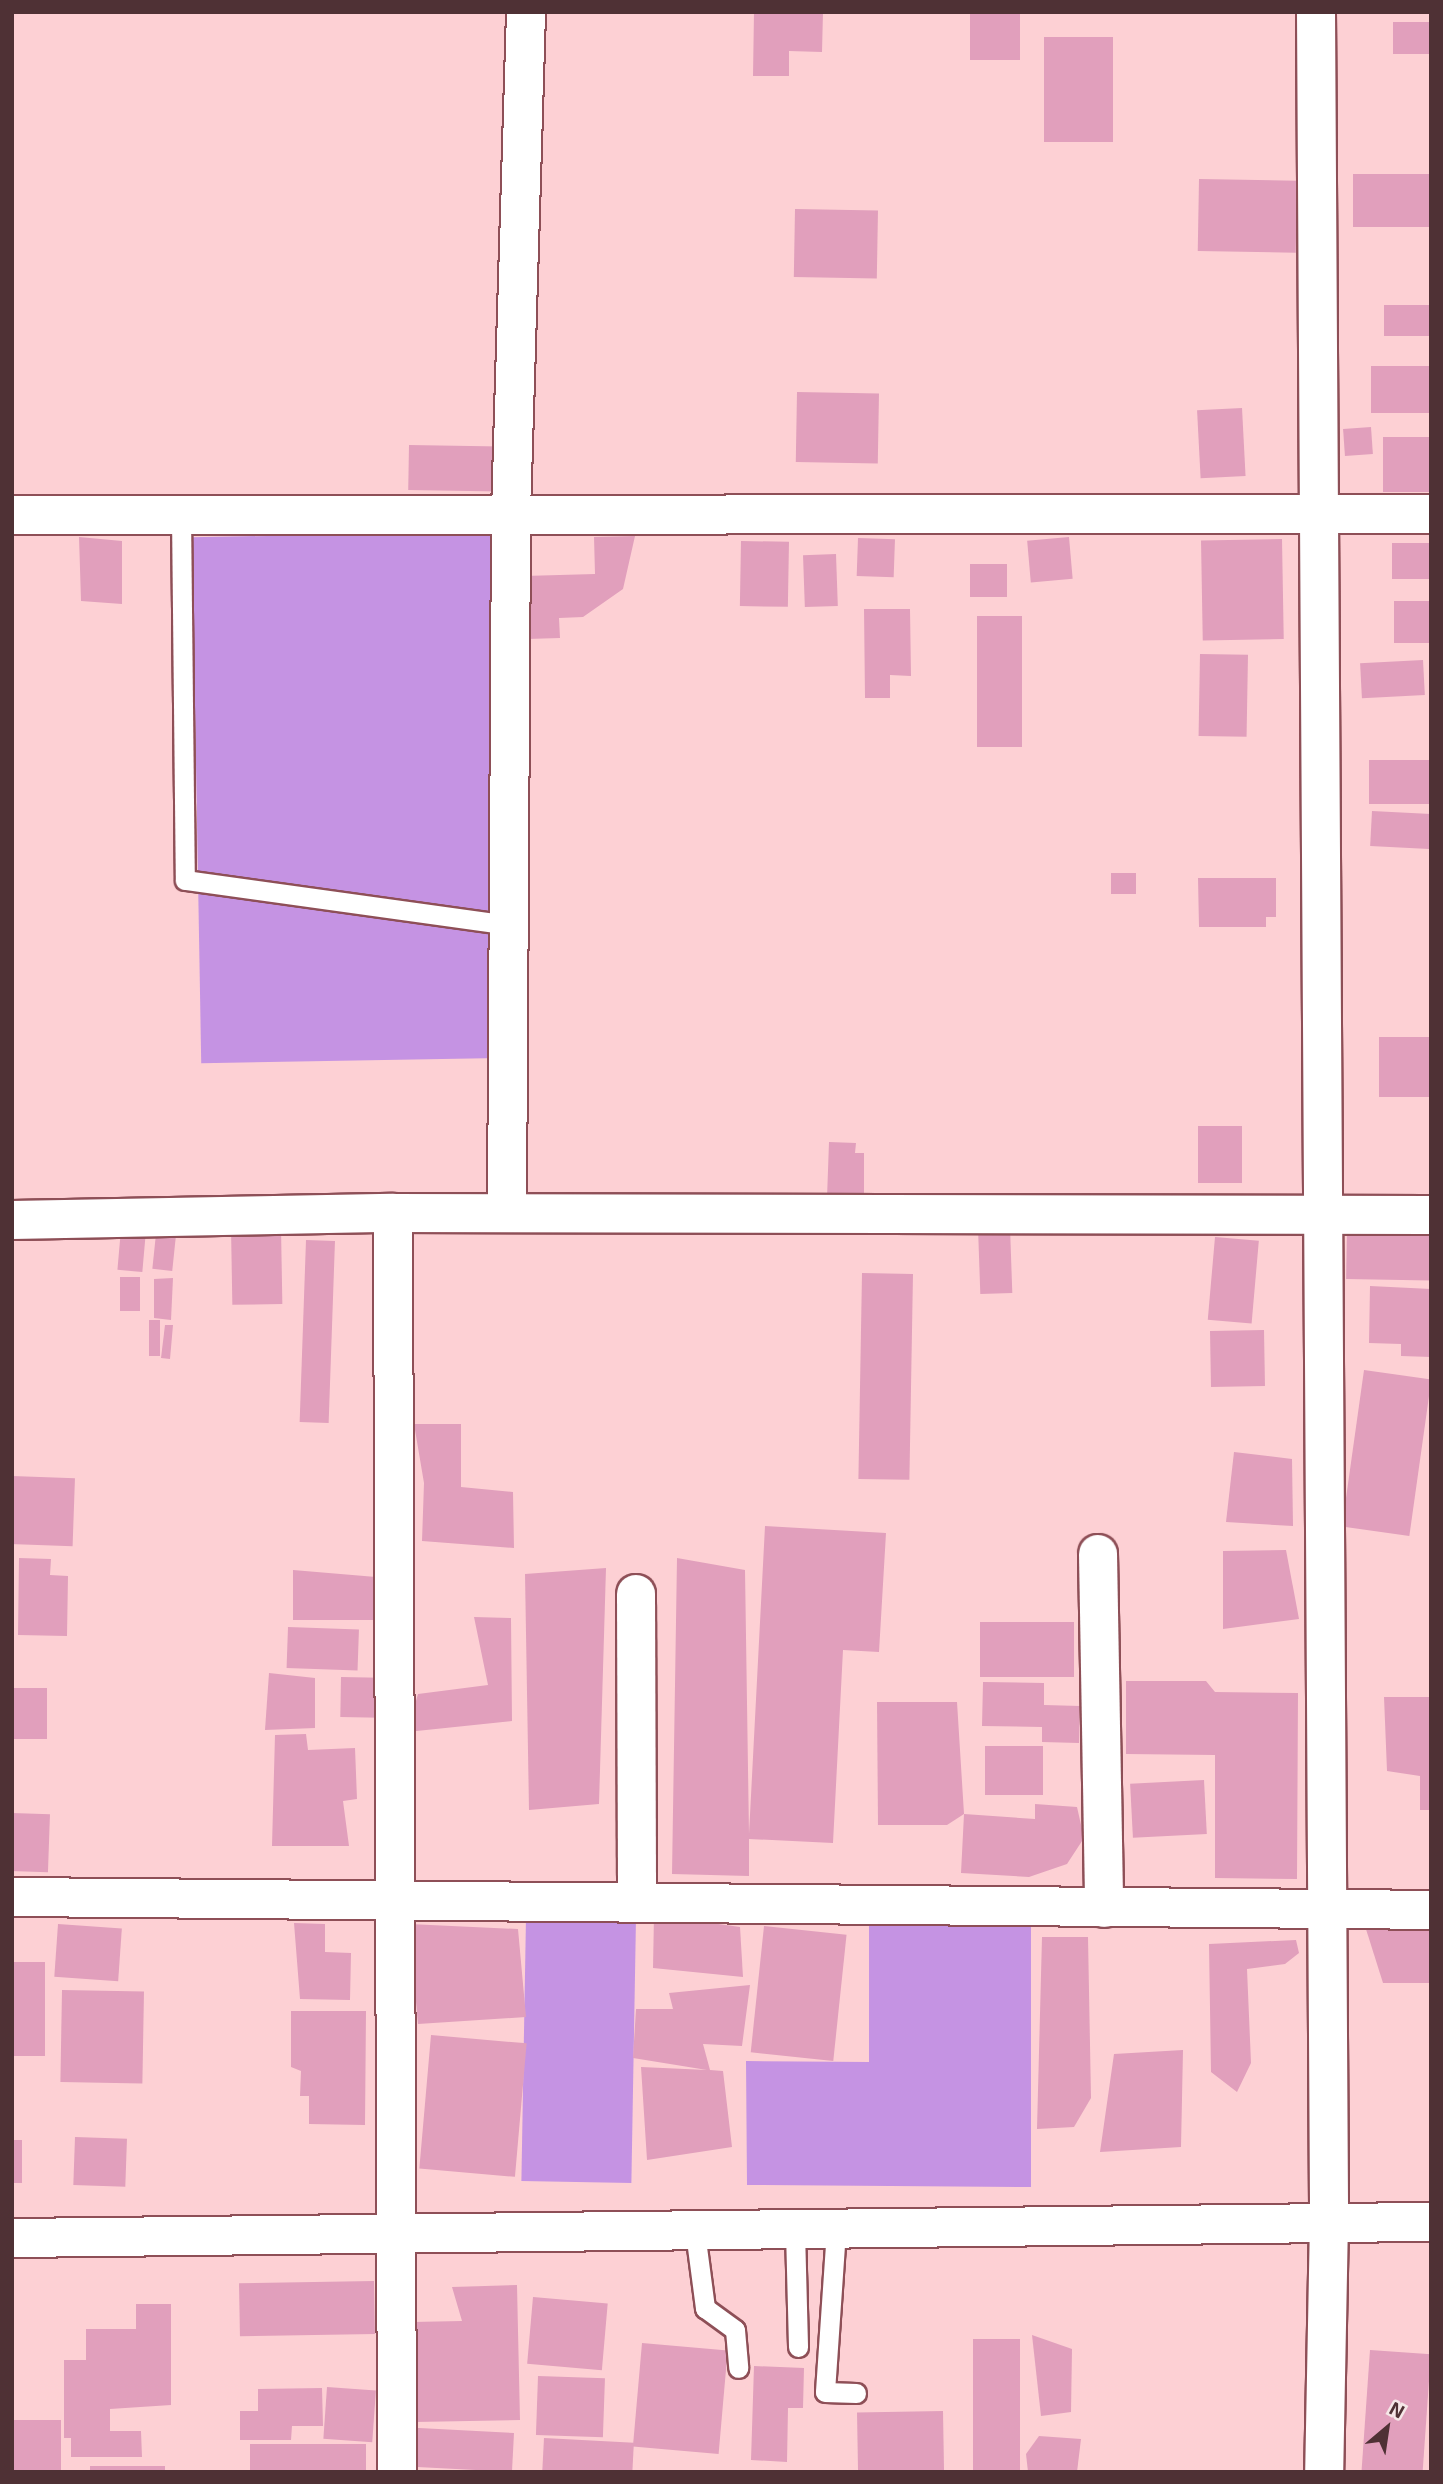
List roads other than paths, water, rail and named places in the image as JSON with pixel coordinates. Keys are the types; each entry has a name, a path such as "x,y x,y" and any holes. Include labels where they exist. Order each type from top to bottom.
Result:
{"street":[{"path":"507,1213 511,512 526,12"},
{"path":"1316,12 1314,514 1324,1912 1329,2221 1324,2472"},
{"path":"12,515 511,512 1431,514"},
{"path":"12,1220 393,1213 1431,1215"},
{"path":"393,1213 397,2472"},
{"path":"1098,1554 1104,1908"},
{"path":"636,1594 637,1900"},
{"path":"12,1897 396,1896 1324,1912 1431,1910"},
{"path":"12,2238 396,2238 1329,2221 1431,2222"}],"lane":[{"path":"181,514 185,880 508,925"},
{"path":"836,2230 825,2392 856,2393"},
{"path":"795,2231 798,2347"},
{"path":"695,2232 705,2308 735,2330 738,2368"}]}
